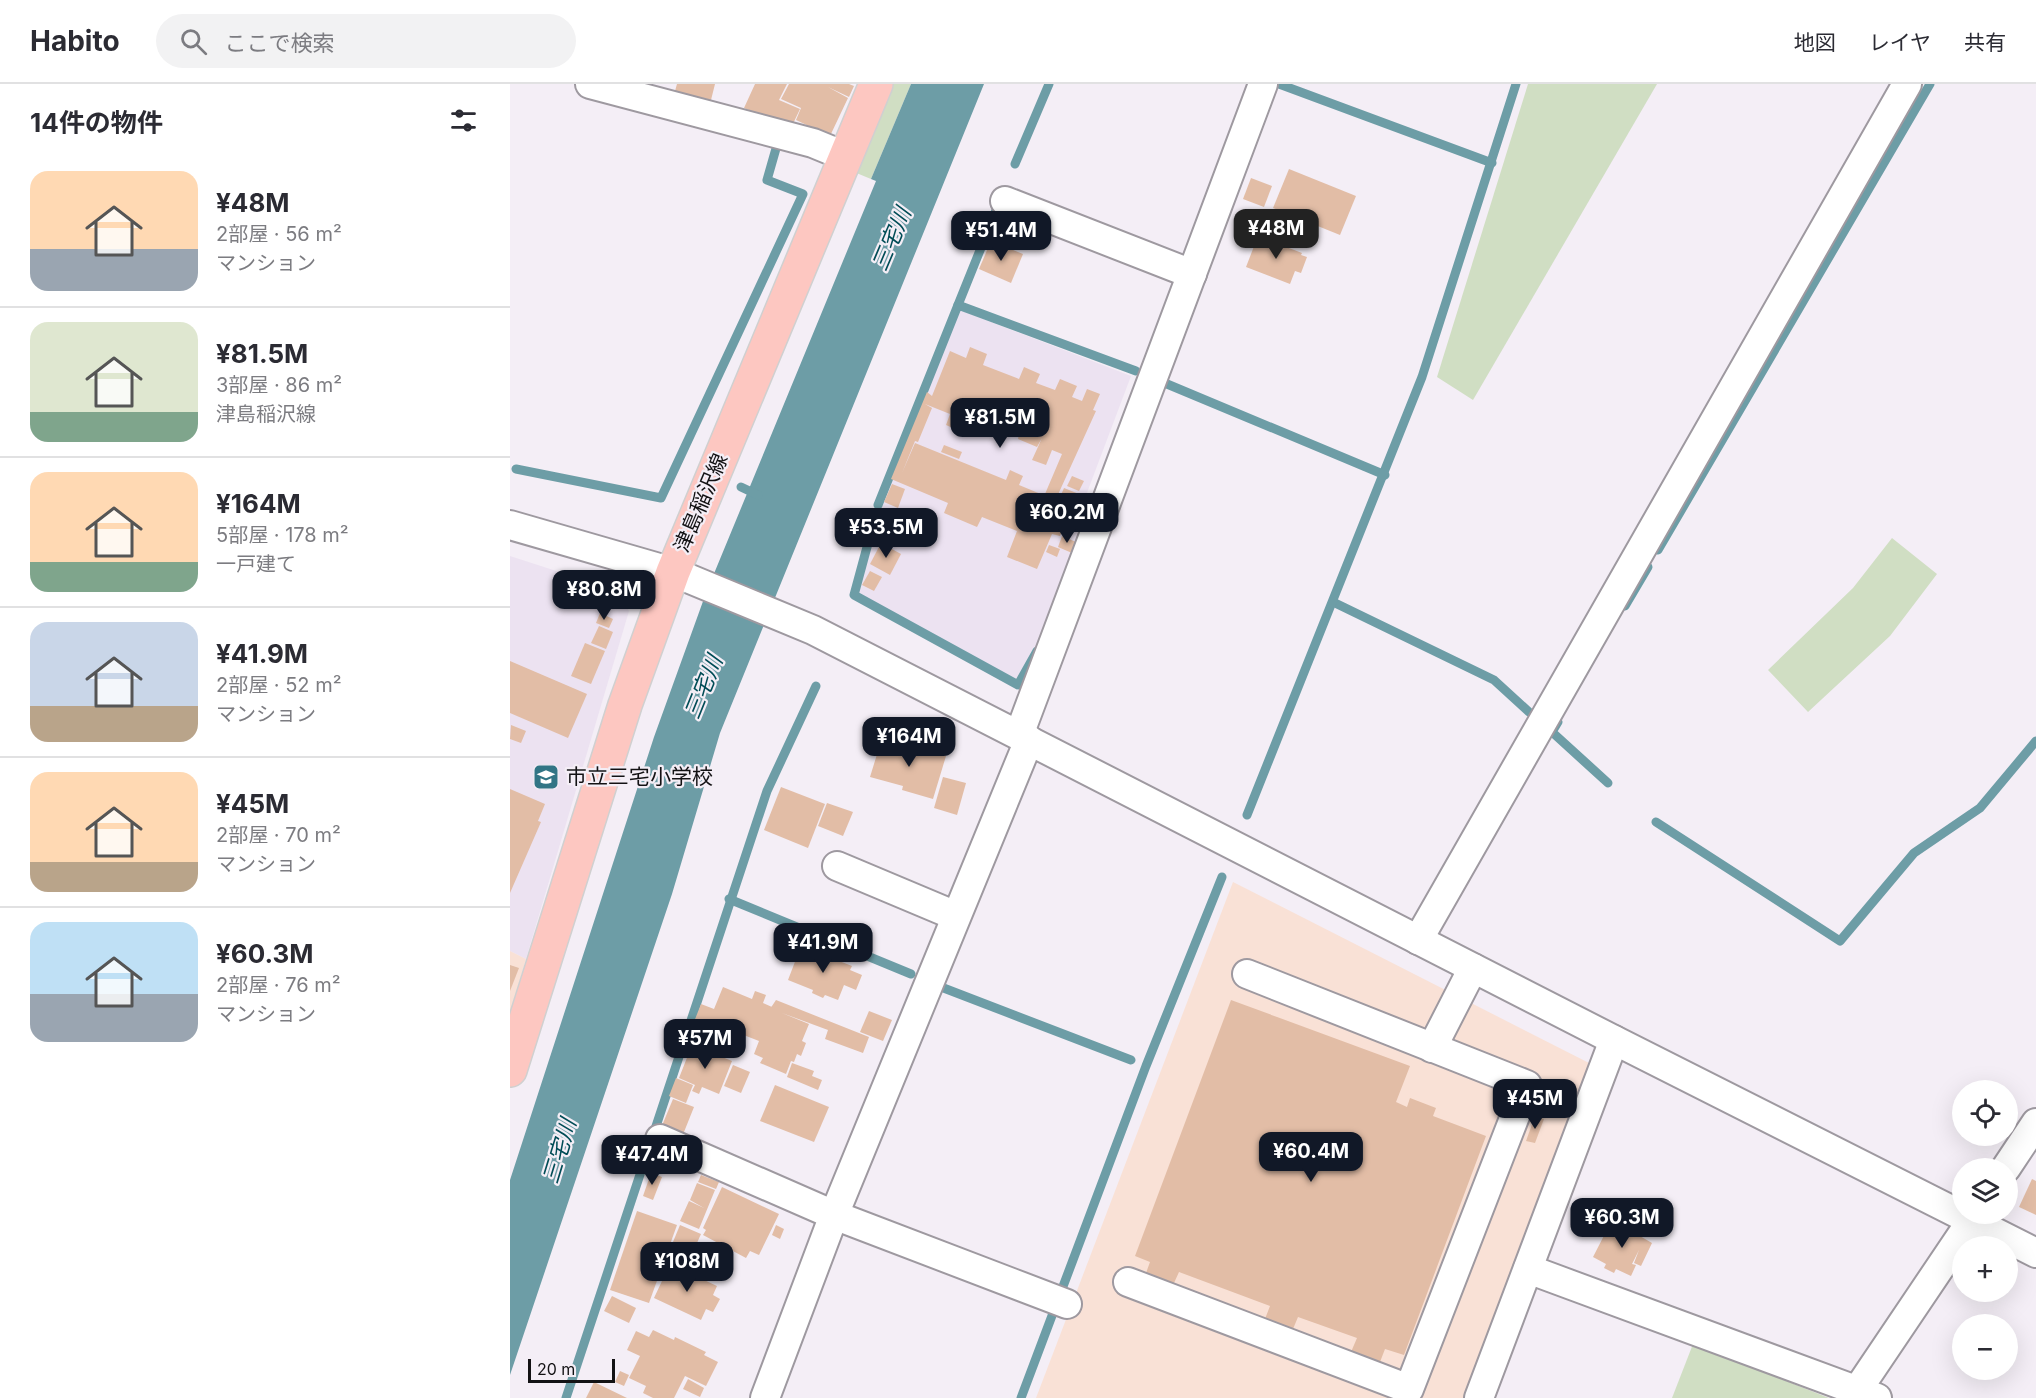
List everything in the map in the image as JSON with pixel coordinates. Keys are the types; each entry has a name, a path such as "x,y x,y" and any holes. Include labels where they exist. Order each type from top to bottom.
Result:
{"main road":[{"name":"津島稲沢線","path":"510,1070 625,705 681,575 876,84"}],"street":[{"path":"590,84 625,89 813,143 847,157"},
{"path":"765,1398 834,1215 956,916 1024,737 1263,84"},
{"path":"1418,940 1907,84"},
{"path":"1005,201 1192,274"},
{"path":"510,525 681,575 797,622 1614,1041 1952,1207"},
{"path":"837,866 956,916"},
{"path":"1432,1048 1473,968"},
{"path":"1128,1282 1409,1389 1527,1084 1247,974"},
{"path":"1479,1398 1614,1041"},
{"path":"2013,1158 2036,1122"},
{"path":"660,1139 834,1215 1057,1300"},
{"path":"1528,1269 1862,1395 1969,1224"},
{"path":"1985,1224 2036,1253"}],"shaded area":[{"path":"960,310 1131,376 1085,498 1096,503 1053,615 1018,680 857,593 886,486"},
{"name":"市立三宅小学校","path":"510,556 615,590 629,611 526,959 510,951"},
{"path":"1233,882 1593,1065 1465,1398 1036,1398"},
{"path":"510,951 526,959 510,1014"}],"green space":[{"path":"888,84 911,84 871,179 854,172"},
{"path":"1528,84 1657,84 1473,400 1437,377"},
{"path":"1892,538 1937,574 1890,636 1808,712 1768,670 1853,588"},
{"path":"1693,1344 1829,1398 1672,1398"}],"water":[{"name":"三宅川","path":"911,84 984,84 720,733 672,894 510,1375 510,1180 654,737 706,593 876,181 871,179"}],"building":[{"path":"677,84 715,84 711,100 675,91"},
{"path":"755,84 787,84 779,100 800,109 791,128 744,108"},
{"path":"789,84 849,84 854,86 849,97 828,87 848,98 830,136 796,120 801,108 781,99"},
{"path":"1289,169 1356,196 1340,235 1273,208"},
{"path":"1251,178 1272,186 1264,207 1243,199"},
{"path":"1258,236 1307,257 1301,273 1295,271 1290,284 1246,267"},
{"path":"991,241 1023,254 1011,283 979,269"},
{"path":"970,347 987,354 983,365 1019,379 1024,367 1040,374 1036,383 1055,390 1060,379 1077,386 1072,397 1082,401 1087,389 1100,394 1093,410 1096,411 1056,499 1045,494 1062,454 1052,450 1046,465 1032,460 1042,438 1037,447 1018,439 1020,429 1018,434 1004,429 1002,425 998,433 960,417 955,429 946,425 950,414 925,404 932,408 918,442 915,441 902,473 915,443 1006,480 1010,470 1023,476 1019,485 1072,507 1060,536 1052,534 1037,569 1007,557 1017,531 982,517 977,527 944,513 948,503 891,479 927,392 932,396 950,351 966,358"},
{"path":"944,445 962,452 959,459 941,452"},
{"path":"1072,476 1084,481 1079,491 1067,486"},
{"path":"892,484 905,489 898,508 884,502"},
{"path":"1064,488 1079,494 1075,504 1060,497"},
{"path":"1062,536 1076,542 1072,553 1058,547"},
{"path":"881,543 901,554 890,575 870,564"},
{"path":"1049,545 1060,549 1057,557 1046,552"},
{"path":"870,571 882,577 874,591 862,585"},
{"path":"600,613 613,619 609,628 596,623"},
{"path":"599,626 613,632 606,649 591,643"},
{"path":"585,643 605,651 591,684 571,676"},
{"path":"510,661 587,694 568,738 510,713"},
{"path":"511,725 526,731 521,743 510,739"},
{"path":"882,738 946,756 933,799 902,790 903,786 870,777"},
{"path":"943,777 966,783 957,815 934,808"},
{"path":"781,787 825,804 808,848 764,830"},
{"path":"510,789 545,804 538,821 541,822 510,893"},
{"path":"827,803 853,812 843,836 818,826"},
{"path":"783,937 795,941 790,955 778,950"},
{"path":"801,946 852,966 850,970 862,975 856,990 844,985 838,1000 825,995 823,998 812,993 813,990 788,980"},
{"path":"510,965 519,968 510,991"},
{"path":"723,987 752,999 755,991 766,995 763,1003 771,1007 776,1000 869,1037 863,1053 825,1039 828,1030 782,1013 809,1024 802,1041 806,1043 801,1056 797,1054 794,1062 791,1061 786,1074 760,1063 763,1058 754,1054 759,1041 723,1027 717,1042 690,1032 701,1004 714,1009"},
{"path":"1231,1000 1410,1066 1396,1102 1407,1107 1410,1098 1436,1108 1433,1116 1486,1136 1404,1355 1385,1349 1380,1362 1351,1352 1357,1338 1298,1317 1293,1329 1265,1319 1270,1306 1179,1272 1174,1283 1146,1273 1150,1262 1135,1256"},
{"path":"869,1011 892,1020 883,1041 860,1032"},
{"path":"692,1045 732,1061 719,1094 702,1087 699,1094 692,1091 695,1085 679,1078"},
{"path":"792,1063 814,1071 812,1076 822,1080 818,1090 787,1077"},
{"path":"733,1065 750,1072 741,1093 724,1086"},
{"path":"676,1078 693,1085 686,1103 669,1096"},
{"path":"775,1085 829,1107 814,1142 760,1121"},
{"path":"673,1099 694,1107 682,1137 661,1128"},
{"path":"1535,1116 1544,1119 1535,1143 1526,1141"},
{"path":"651,1173 662,1177 653,1200 643,1196"},
{"path":"701,1175 719,1182 716,1189 698,1182"},
{"path":"2032,1179 2036,1181 2036,1215 2019,1207"},
{"path":"697,1183 715,1190 699,1229 680,1221 689,1201 704,1208 690,1200"},
{"path":"722,1187 779,1214 759,1255 750,1251 746,1258 703,1235 706,1230 703,1228"},
{"path":"637,1211 677,1225 649,1303 610,1290"},
{"path":"1612,1220 1652,1243 1641,1266 1634,1263 1639,1250 1632,1264 1636,1265 1631,1276 1616,1269 1614,1273 1604,1268 1606,1264 1593,1257"},
{"path":"680,1225 701,1234 688,1263 668,1254"},
{"path":"776,1225 784,1229 780,1239 772,1235"},
{"path":"670,1264 717,1286 713,1295 720,1299 713,1312 706,1309 701,1320 654,1298"},
{"path":"612,1296 636,1308 629,1323 604,1311"},
{"path":"653,1330 674,1340 675,1337 706,1352 704,1355 718,1362 706,1386 685,1376 674,1398 653,1398 643,1393 646,1386 629,1378 640,1356 627,1350 636,1331 649,1337"},
{"path":"620,1371 629,1375 624,1386 615,1382"},
{"path":"688,1379 704,1388 700,1397 683,1389"},
{"path":"594,1382 627,1398 586,1398"}],"waterway":[{"path":"1015,164 1049,84"},
{"path":"1279,84 1492,163"},
{"path":"1247,815 1422,377 1516,84"},
{"path":"1658,550 1930,84"},
{"path":"516,469 661,498 803,194 767,180 777,145 768,142"},
{"path":"958,305 997,208"},
{"path":"878,505 958,305 1136,371"},
{"path":"1167,384 1385,475"},
{"path":"741,487 758,495"},
{"path":"870,536 854,595 1018,685 1037,651"},
{"path":"1625,606 1648,567"},
{"path":"1333,602 1494,680 1529,712"},
{"path":"566,1398 767,791 816,686"},
{"path":"1558,722 1552,732 1608,783"},
{"path":"1656,822 1840,941 1914,853 1980,808 2036,741"},
{"path":"1021,1398 1146,1066 1222,877"},
{"path":"729,899 911,974"},
{"path":"941,987 1131,1060"}],"place":[{"name":"市立三宅小学校","path":"546,777"}]}
